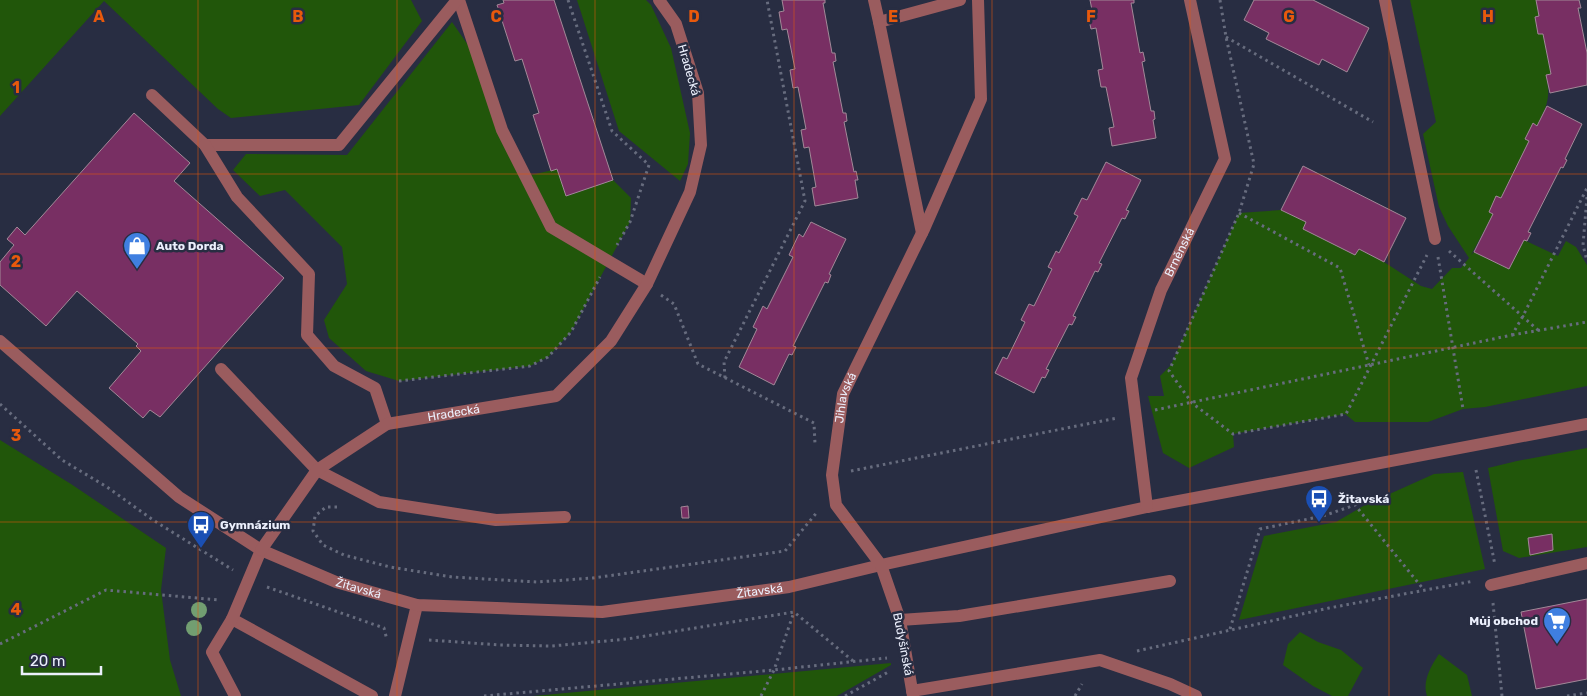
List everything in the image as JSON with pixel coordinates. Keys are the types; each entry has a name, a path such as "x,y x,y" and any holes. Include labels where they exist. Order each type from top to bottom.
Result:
{"street":[{"path":"205,145 339,145 458,0"},
{"path":"458,0 502,130 552,228 647,284"},
{"name":"Hradecká","path":"236,696 212,652 232,619 261,550 318,470 387,424 556,396 611,341 647,284 690,192 701,145 698,93 676,24 659,0"},
{"path":"874,0 922,232"},
{"path":"879,22 960,0"},
{"name":"Jihlavská","path":"881,565 836,505 832,474 843,394 922,232 981,100 978,0"},
{"name":"Brněnská","path":"1147,507 1131,378 1161,290 1224,159 1190,0"},
{"path":"1385,0 1435,239"},
{"path":"152,95 205,145 238,197 309,274 307,336 334,366 375,388 387,424"},
{"name":"Žitavská","path":"0,341 179,497 261,550 336,582 417,605 602,612 790,586 1147,507 1587,424"},
{"path":"221,369 318,470 379,502 496,520 565,517"},
{"path":"1495,584 1587,562"},
{"name":"Budyšínská","path":"881,565 900,620 912,694"},
{"path":"900,620 959,616 1170,581"},
{"path":"395,696 417,605"},
{"path":"232,619 372,696"},
{"path":"912,694 1100,660 1170,684 1196,696"}],"path":[{"path":"399,381 530,366 548,357 571,332 630,222 649,165 612,131 568,0"},
{"path":"725,378 724,362 804,201 767,0"},
{"path":"1220,0 1226,37 1254,164 1239,213 1169,371 1192,403 1233,434 1346,414 1435,239"},
{"path":"1226,37 1373,122"},
{"path":"1512,335 1587,188"},
{"path":"1587,197 1584,245 1587,261"},
{"path":"1239,213 1340,268 1369,366"},
{"path":"1435,239 1539,331"},
{"path":"1435,239 1463,409"},
{"path":"647,284 674,304 698,364 814,423 815,450"},
{"path":"1453,349 1512,335 1587,322"},
{"path":"0,404 62,460 107,487 153,520 248,580 384,628 389,645"},
{"path":"1476,470 1495,584 1502,696"},
{"path":"1229,629 1260,529 1323,516 1354,505 1424,590"},
{"path":"337,508 326,507 314,516 314,531 323,545 344,554 390,567 452,578 537,582 593,578 784,551 820,510"},
{"path":"1100,660 1229,629 1329,608 1475,581 1495,584"},
{"path":"0,644 106,590 239,602"},
{"path":"426,645 430,640 500,646 552,646 636,637 794,612 853,661"},
{"path":"761,696 774,670 794,612"},
{"path":"484,696 774,670 889,657 907,660"},
{"path":"846,696 907,660"},
{"path":"1567,696 1587,693"}],"green space":[{"path":"0,0 411,0 422,21 359,105 231,118 218,109 104,1 0,116"},
{"path":"577,0 646,0 651,5 671,48 690,133 688,164 680,181 619,131"},
{"path":"1410,0 1536,0 1539,16 1535,17 1538,34 1543,34 1551,74 1546,75 1547,102 1537,126 1533,124 1525,139 1529,141 1501,198 1496,197 1489,212 1493,214 1471,255 1474,252 1509,269 1524,240 1558,256 1566,241 1576,247 1587,265 1587,386 1485,407 1463,409 1428,422 1355,422 1345,414 1233,434 1234,447 1189,468 1163,453 1148,396 1164,396 1160,376 1171,365 1239,213 1281,210 1306,222 1304,229 1355,255 1359,249 1384,262 1421,286 1432,289 1452,268 1461,268 1469,258 1448,226 1439,207 1423,134 1436,122"},
{"path":"452,22 479,61 502,130 531,175 557,169 567,196 613,180 631,198 630,222 571,332 548,357 530,366 399,381 366,371 329,338 324,320 347,284 342,247 285,190 260,196 233,170 246,154 347,155"},
{"path":"0,440 71,484 166,548 161,590 170,660 181,696 0,696"},
{"path":"1587,448 1587,547 1519,558 1503,551 1488,468"},
{"path":"1463,472 1485,569 1239,620 1264,536 1336,522 1365,505 1434,474"},
{"path":"1300,632 1318,642 1341,650 1363,668 1348,696 1332,696 1313,686 1283,665 1288,644"},
{"path":"1439,654 1467,675 1472,696 1427,696 1426,679"},
{"path":"891,663 891,665 837,696 533,696"}],"building":[{"path":"503,0 554,0 613,180 566,196 557,169 551,171 533,115 539,113 522,59 515,61 497,5 504,3"},
{"path":"782,0 825,0 825,3 823,3 832,53 835,53 836,61 833,62 843,113 846,113 847,121 844,122 854,172 856,171 858,180 855,180 858,198 815,206 812,188 816,187 809,147 804,148 801,130 806,129 798,87 793,88 790,70 795,69 787,29 782,30 779,12 784,11"},
{"path":"1090,0 1134,0 1134,3 1131,3 1140,53 1143,52 1145,61 1142,62 1151,111 1154,111 1155,119 1153,120 1156,138 1112,146 1109,128 1114,127 1106,87 1101,87 1098,70 1103,69 1096,28 1091,29 1087,11 1092,10"},
{"path":"1254,0 1313,0 1369,28 1347,72 1322,59 1319,65 1266,39 1269,33 1244,20"},
{"path":"1536,0 1579,0 1581,8 1578,8 1587,53 1587,85 1550,93 1546,75 1551,74 1543,34 1538,34 1535,17 1539,16"},
{"path":"1547,106 1582,124 1565,159 1567,160 1563,168 1561,167 1528,232 1531,233 1527,241 1524,240 1509,269 1474,252 1493,214 1489,212 1496,196 1501,198 1529,141 1525,139 1533,123 1537,126"},
{"name":"Auto Dorda","path":"134,113 190,163 174,181 284,278 160,417 150,410 143,418 109,388 141,351 136,346 138,344 77,291 46,326 0,285 0,262 14,245 7,239 17,227 25,235"},
{"path":"1106,162 1141,180 1126,210 1129,211 1125,219 1122,218 1099,263 1102,264 1098,272 1095,271 1073,316 1076,317 1072,325 1069,324 1046,369 1049,370 1045,378 1042,377 1034,393 995,373 1003,357 1007,359 1025,322 1021,320 1029,304 1034,306 1052,269 1048,267 1056,251 1059,253 1078,216 1074,214 1082,198 1087,200"},
{"path":"1303,166 1406,218 1384,262 1359,249 1355,255 1303,229 1306,222 1281,210"},
{"path":"811,222 846,239 829,274 831,275 828,283 825,282 793,346 796,347 792,355 789,354 774,385 739,367 757,329 753,327 763,306 767,309 793,257 789,255 799,234 803,237"},
{"path":"688,506 689,518 682,518 681,507"},
{"path":"1552,534 1553,550 1530,555 1528,538"},
{"name":"Můj obchod","path":"1587,599 1587,679 1536,689 1521,612"}],"place":[{"name":"Auto Dorda","path":"137,270"},
{"name":"Žitavská","path":"1319,523"},
{"name":"Gymnázium","path":"201,549"},
{"name":"Můj obchod","path":"1557,645"}]}
